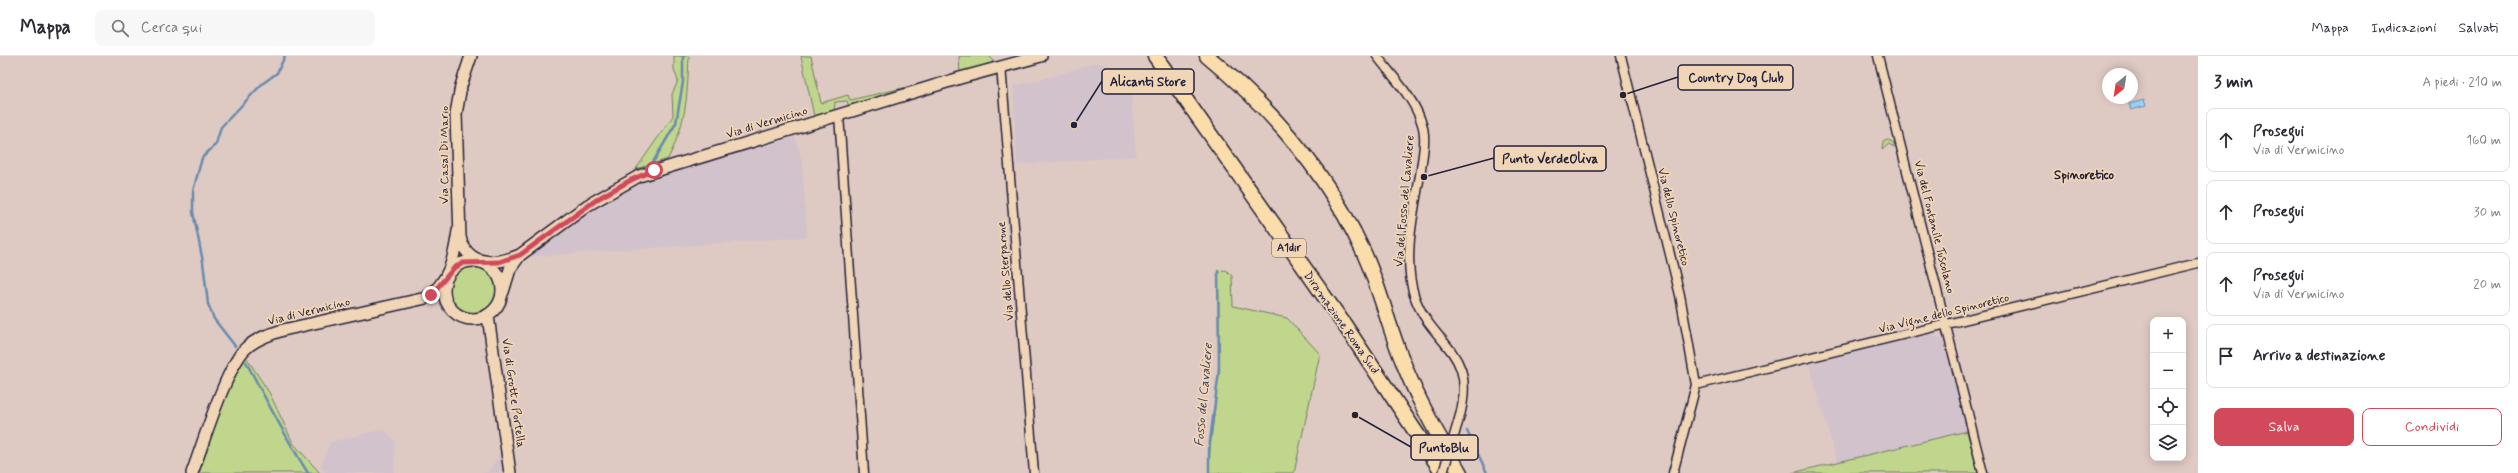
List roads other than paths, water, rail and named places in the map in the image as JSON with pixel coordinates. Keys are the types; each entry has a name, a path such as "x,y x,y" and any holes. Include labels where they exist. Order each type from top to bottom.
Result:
{"highway":[{"name":"Diramazione Roma Sud","path":"1156,56 1346,328 1443,473"},
{"path":"1207,56 1249,91 1277,121 1304,154 1346,219 1369,265 1398,350 1416,392 1460,473"}],"main road":[{"name":"Via Casal Di Mario","path":"448,275 458,231 457,107 471,56"},
{"name":"Via di Vermicino","path":"482,262 499,262 520,255 588,205 639,176 1001,66 1041,56"},
{"name":"Via Casal Di Mario","path":"458,231 465,250 482,262"},
{"name":"Via di Vermicino","path":"503,292 510,269 520,255"},
{"path":"482,262 498,273 503,292 496,310 488,316 480,319 462,318 448,306 444,290 448,275 463,263 482,262"},
{"name":"Via di Vermicino","path":"192,473 232,370 240,355 250,345 283,330 421,300 435,291 448,275"},
{"name":"Via di Vermicino","path":"421,300 448,306"},
{"name":"Via di Grotte Portella","path":"488,316 510,473"}],"street":[{"name":"Via del Fosso del Cavaliere","path":"1377,56 1414,106 1422,124 1424,149 1411,236 1410,276 1419,305 1462,370 1464,395 1459,419 1443,473"},
{"name":"Via dello Spinoretico","path":"1621,56 1680,295 1696,385"},
{"name":"Via del Fontanile Tuscolano","path":"1878,56 1982,473"},
{"name":"Via dello Sterparone","path":"1001,66 1034,473"},
{"path":"839,115 864,473"},
{"name":"Via Vigne dello Spinoretico","path":"1696,385 1946,326 2198,263"},
{"path":"1673,473 1696,385"}],"water":[{"path":"2144,100 2146,106 2131,110 2129,104 2138,104 2138,102"}],"waterway":[{"path":"235,346 214,319 208,304 203,262 193,212 193,191 202,158 216,144 221,127 262,84 277,73 285,56"},
{"path":"652,164 676,123 683,82 683,56"},
{"name":"Fosso del Cavaliere","path":"1209,473 1209,449 1219,371 1218,271"},
{"path":"246,362 308,473"},
{"path":"1467,431 1487,473"}],"place":[{"name":"Country Dog Club","path":"1623,95"},
{"name":"Alicanti Store","path":"1074,125"},
{"name":"Punto VerdeOliva","path":"1424,177"},
{"name":"PuntoBlu","path":"1355,415"}],"district":[{"name":"Spinoretico","path":"2084,175"}]}
